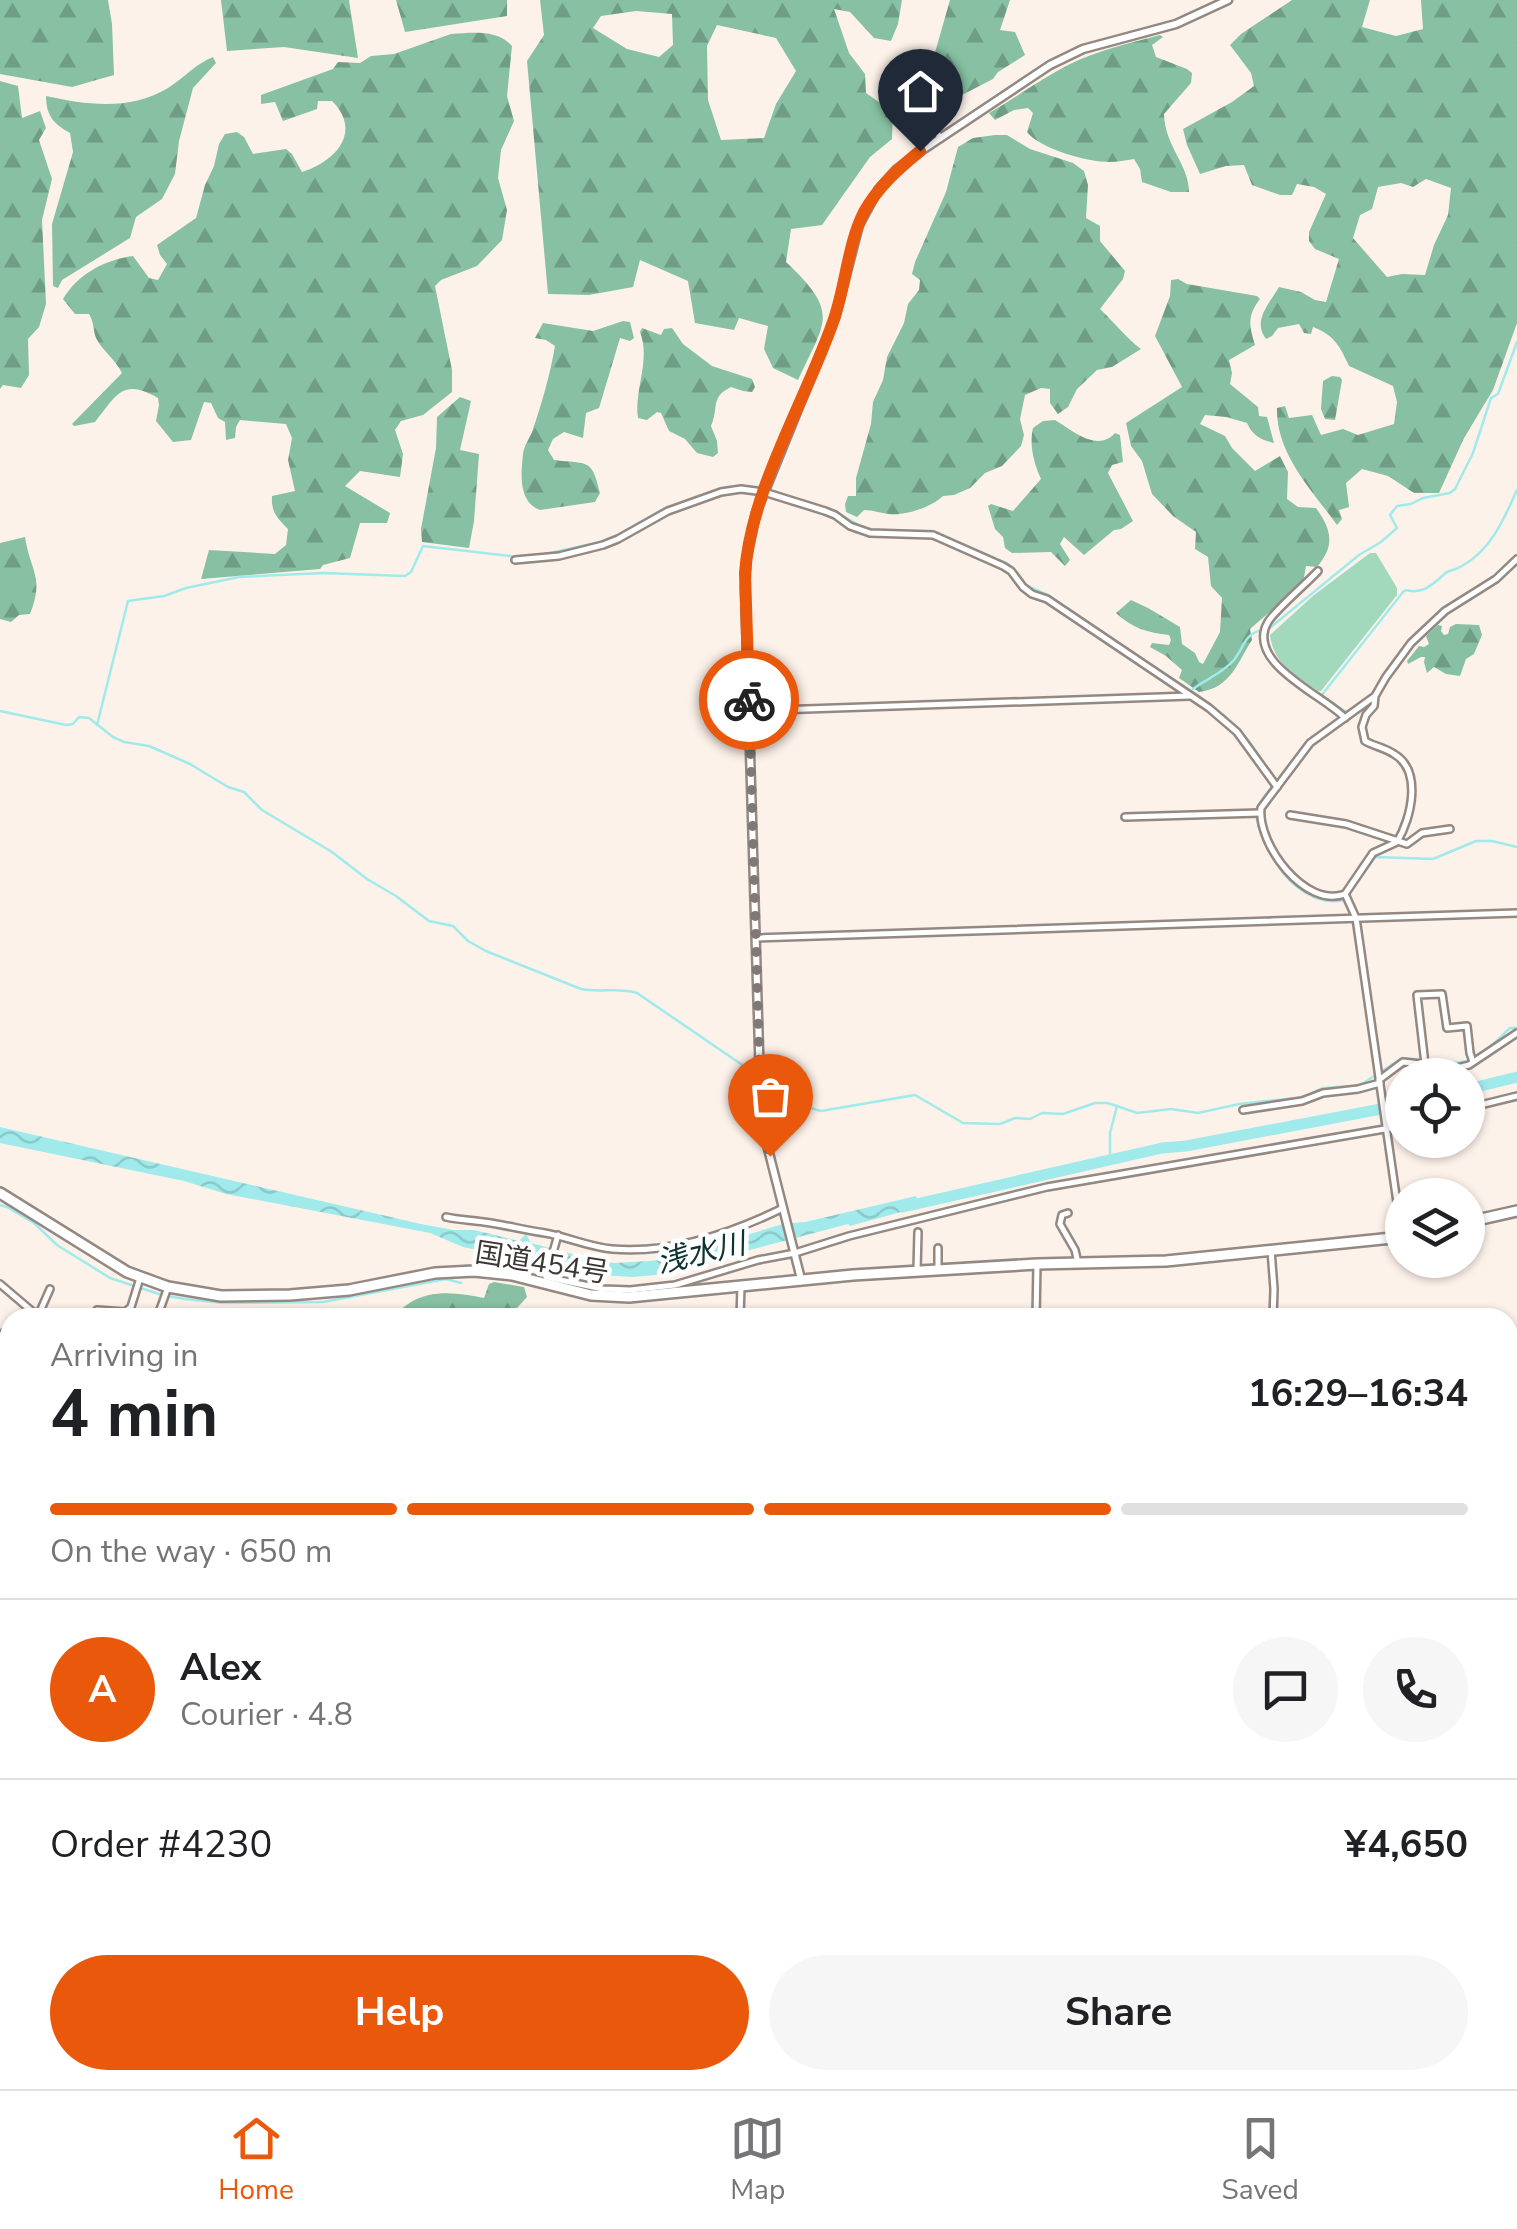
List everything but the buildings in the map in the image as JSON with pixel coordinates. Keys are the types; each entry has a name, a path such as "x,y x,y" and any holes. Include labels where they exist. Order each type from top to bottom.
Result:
{"highway":[{"name":"国道454号","path":"0,1193 140,1278 221,1296 349,1290 419,1276 474,1271 546,1278 609,1297 918,1270 1166,1261 1385,1239"},
{"path":"1485,1219 1517,1212"}],"street":[{"path":"801,1279 762,1116 745,573 752,529 764,492 835,318 853,241 865,211 896,170 1068,56 1176,24 1228,0"},
{"path":"909,124 934,129 941,138"},
{"path":"515,560 603,546 658,516 721,492 740,489 764,492 835,515 870,533 933,535 1011,571 1032,594 1047,599 1193,696 1237,732 1277,787"},
{"path":"1375,696 1376,702 1362,727 1365,740 1396,754 1410,772 1410,806 1397,842 1370,856 1345,894 1322,896 1296,881 1276,859 1262,825 1264,801 1310,743 1375,696 1400,657 1432,622 1496,579 1517,559"},
{"path":"1318,572 1268,622 1265,642 1277,664 1345,718"},
{"path":"749,711 1193,696"},
{"path":"1125,817 1260,813"},
{"path":"1290,815 1346,824 1410,844 1422,833 1450,829"},
{"path":"1345,894 1356,918 1385,1120"},
{"path":"756,938 1517,913"},
{"path":"1424,1058 1417,995 1442,994 1446,1028 1467,1026 1472,1058"},
{"path":"1481,1058 1517,1032"},
{"path":"1243,1110 1358,1089 1385,1079"},
{"path":"1485,1104 1517,1096"},
{"path":"558,1239 546,1278 603,1289 657,1288 1066,1183 1385,1127"},
{"path":"446,1217 479,1220 609,1249 664,1247 784,1211"},
{"path":"1068,1213 1062,1214 1060,1224 1078,1263"},
{"path":"918,1232 918,1270"},
{"path":"938,1248 938,1269"},
{"path":"1271,1250 1273,1308"},
{"path":"1036,1308 1038,1264"},
{"path":"130,1308 140,1278"},
{"path":"0,1284 27,1308"},
{"path":"740,1308 741,1286"},
{"path":"161,1308 168,1287"},
{"path":"43,1308 50,1290"}],"green space":[{"path":"0,0 108,0 114,75 72,87 0,74"},
{"path":"221,0 349,0 358,58 284,47 227,51"},
{"path":"396,0 507,0 507,16 405,32"},
{"path":"540,0 902,0 891,41 874,38 850,12 834,9 849,53 865,74 866,93 893,112 892,139 870,157 822,225 791,229 786,262 815,294 823,318 798,380 773,368 764,349 768,326 739,318 734,330 695,323 688,281 640,260 633,287 589,295 548,294 527,61 544,35","holes":["636,11 672,14 673,45 659,57 627,49 593,28 601,16","717,25 776,38 796,71 776,104 764,138 721,140 708,100 707,46"]},
{"path":"950,0 1010,0 1000,30 1015,32 1025,55 993,79 960,96 950,93 930,70"},
{"path":"1292,0 1370,0 1362,27 1396,36 1423,29 1421,0 1517,0 1517,323 1493,390 1464,438 1439,493 1414,493 1388,476 1362,469 1346,483 1349,507 1339,510 1342,519 1337,525 1289,456 1278,425 1277,408 1285,406 1289,418 1312,415 1321,435 1343,429 1358,435 1394,424 1397,402 1393,386 1349,366 1336,342 1320,330 1313,327 1311,334 1304,333 1299,324 1278,328 1266,339 1262,332 1261,319 1279,287 1326,302 1339,259 1315,249 1309,241 1309,232 1326,194 1297,184 1292,195 1280,195 1252,185 1244,165 1200,174 1187,145 1183,129 1254,86 1251,73 1230,45","holes":["1426,179 1451,188 1448,215 1425,275 1387,277 1353,238 1360,215 1372,209 1378,187 1401,183 1413,187"]},
{"path":"451,34 492,34 512,46 507,96 514,121 501,150 498,178 507,210 502,240 477,266 435,286 452,370 452,392 423,415 401,421 395,430 403,454 400,477 360,471 345,486 390,513 387,523 360,523 350,558 320,569 201,579 209,550 275,554 286,545 288,529 276,514 272,496 295,491 288,460 292,438 286,424 240,420 235,438 226,440 225,422 218,418 211,403 204,402 191,440 173,442 156,421 158,398 136,389 121,392 95,422 74,426 122,373 98,342 89,314 75,314 63,299 84,275 122,258 133,256 149,278 158,280 167,264 157,245 196,218 225,134 237,132 244,137 253,154 286,149 302,172 325,161 341,144 345,124 332,101 318,101 317,109 283,121 275,102 261,104 261,95 333,69 338,62 360,63 371,56 394,54"},
{"path":"1163,37 1152,45 1156,57 1192,73 1191,83 1164,114 1189,192 1171,192 1142,182 1134,159 1089,160 1042,144 1027,132 1033,113 1028,108 995,120 989,113 1070,64"},
{"path":"213,57 216,63 193,88 175,174 162,199 136,217 130,238 62,280 58,288 53,286 52,224 73,152 70,133 52,119 46,96 108,104 139,100 168,88"},
{"path":"0,81 18,86 22,118 40,111 46,128 39,140 52,179 42,220 46,304 39,327 28,339 29,375 21,388 3,385 0,389"},
{"path":"1007,135 1084,171 1088,185 1086,218 1100,226 1100,241 1125,271 1100,309 1141,349 1112,367 1097,370 1058,414 1050,403 1050,389 1041,388 1025,395 1020,419 1024,435 1021,446 1002,466 985,473 970,488 910,512 864,510 857,517 846,512 845,504 848,496 856,496 856,478 887,357 904,323 908,304 919,290 920,280 912,274 915,262 946,192 958,147 973,138"},
{"path":"1171,280 1260,299 1250,321 1255,345 1229,360 1230,384 1258,407 1259,416 1267,417 1274,443 1258,437 1247,423 1226,417 1205,415 1200,424 1225,436 1255,471 1280,456 1288,472 1287,499 1298,507 1316,508 1329,537 1327,551 1317,567 1306,566 1303,583 1250,629 1252,640 1232,673 1219,685 1199,692 1179,678 1182,670 1150,647 1152,643 1169,645 1169,635 1141,629 1116,613 1131,600 1148,608 1180,627 1182,644 1203,664 1220,632 1222,598 1211,586 1208,557 1195,549 1196,532 1152,494 1142,461 1131,446 1126,423 1182,387 1155,336 1170,296"},
{"path":"630,322 634,338 620,338 599,408 586,413 583,438 564,432 553,439 548,450 554,460 591,468 600,493 595,502 540,510 524,494 522,462 555,346 535,338 543,323 593,331"},
{"path":"642,328 661,335 664,329 672,328 683,344 712,366 752,379 752,392 731,387 718,399 711,426 718,453 713,457 697,453 685,439 669,431 661,413 647,420 638,418 644,354"},
{"path":"1332,376 1342,380 1335,420 1325,419 1321,409 1323,381"},
{"path":"460,397 471,401 460,450 479,454 469,548 422,542 421,529 436,448 437,417"},
{"path":"1055,420 1093,440 1120,435 1123,462 1112,465 1108,473 1133,521 1114,530 1084,555 1064,537 1060,544 1070,560 1065,566 1051,552 1012,553 1005,548 988,506 1013,511 1041,479 1033,454 1033,428 1043,421"},
{"path":"25,537 36,591 30,614 19,615 11,622 0,619 0,543"},
{"path":"1370,553 1376,553 1397,588 1397,595 1318,691 1281,661 1270,635 1314,595"},
{"path":"1456,624 1479,625 1482,635 1460,676 1434,667 1427,673 1425,657 1408,664 1419,646 1429,644 1426,636 1438,625 1444,635"},
{"path":"489,1284 524,1287 527,1297 517,1308 403,1308 428,1295 484,1298"}],"water":[{"path":"0,1127 421,1224 474,1230 519,1241 526,1234 531,1243 602,1262 664,1260 783,1224 916,1196 919,1207 656,1275 575,1273 482,1254 430,1233 226,1194 184,1181 0,1143"}],"waterway":[{"path":"1271,627 1397,528 1390,515 1397,506 1455,489 1517,342"},
{"path":"541,555 609,540 665,508 727,487 759,487 835,511 865,529 880,531"},
{"path":"1345,711 1321,696 1403,592 1428,587 1481,551 1496,533 1517,490"},
{"path":"893,531 933,531 1008,564 1027,586 1071,612"},
{"path":"97,725 128,601 239,577 323,573 405,576 411,572 423,546 518,557"},
{"path":"1098,630 1199,696 1249,741 1277,782 1258,808 1257,822 1264,837"},
{"path":"1193,689 1230,665 1248,638 1261,630"},
{"path":"0,711 66,725 79,717 89,718 113,737 149,746 190,764 244,792 262,810 332,852 429,921 453,926 486,951 581,989 637,993 757,1075"},
{"path":"1278,781 1308,741 1339,718"},
{"path":"1267,845 1279,867 1297,887 1332,901 1345,900 1375,857 1433,859 1476,841 1517,847"},
{"path":"1110,1159 1110,1133 1117,1106 1137,1113 1171,1109 1198,1113 1304,1097 1323,1088 1357,1086 1402,1058 1467,1061 1488,1049 1510,1028 1517,1028"},
{"name":"浅水川","path":"1485,1085 1517,1077"},
{"path":"763,1079 807,1107 821,1111 915,1095 963,1123 1000,1124 1042,1113 1063,1114 1095,1103 1117,1106"},
{"name":"浅水川","path":"903,1207 1162,1148 1385,1108"},
{"path":"0,1205 34,1223 57,1245 110,1278 185,1299 223,1303 323,1302 446,1279 461,1283"}],"way so far":[{"path":"749,700 760,1082 770,1156"}],"route":[{"path":"749,700 745,573 756,513 835,318 858,225 878,190 920,151"}]}
